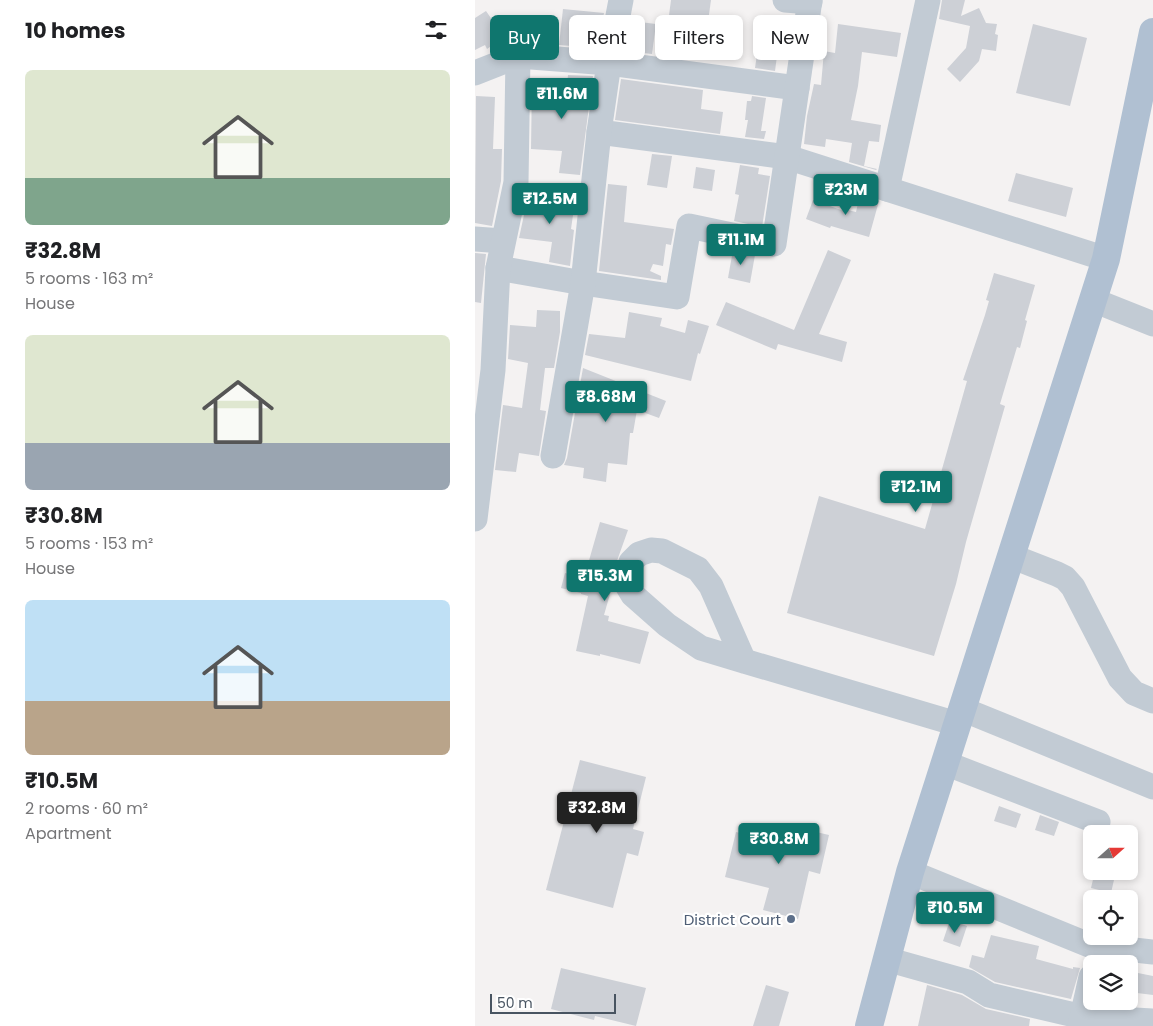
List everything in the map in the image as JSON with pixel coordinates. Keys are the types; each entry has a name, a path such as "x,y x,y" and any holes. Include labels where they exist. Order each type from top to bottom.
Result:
{"main road":[{"path":"869,1026 910,872 1106,260 1153,32"}],"street":[{"path":"553,456 583,283 599,132 609,62 621,0"},
{"path":"498,268 583,283 677,296 689,226 774,244 810,1 785,0"},
{"path":"887,189 928,0"},
{"path":"559,59 609,62 797,88"},
{"path":"475,73 508,60"},
{"path":"475,519 493,370 498,268 515,182 518,60"},
{"path":"599,132 787,157 1106,260"},
{"path":"475,239 503,242"},
{"path":"1093,300 1153,324"},
{"path":"744,661 711,586 698,569 662,551 651,550 639,554 631,562 627,576 627,585 633,594 667,625 701,648 744,661 959,716 1153,786"},
{"path":"1011,556 1065,578 1073,587 1120,678 1134,693 1153,701"},
{"path":"945,763 1097,822"},
{"path":"910,872 1091,955 1153,952"},
{"path":"887,959 968,982 989,995 1081,1022 1153,1021"}],"building":[{"path":"671,0 711,0 709,15 669,15"},
{"path":"942,0 965,0 961,16 979,8 986,23 997,24 995,34 998,35 996,51 982,49 979,61 960,82 947,69 966,48 970,26 939,19"},
{"path":"563,9 604,13 604,15 569,15 569,46 559,45"},
{"path":"486,11 490,17 490,47 487,49 485,45 475,50 475,18"},
{"path":"645,23 655,24 652,54 645,53"},
{"path":"838,24 901,33 897,57 862,52 851,120 881,125 879,142 869,141 864,166 876,170 849,162 852,143 826,139 825,147 804,144 807,116 814,84 821,85 823,60 827,60 827,52 835,53"},
{"path":"1033,24 1087,38 1070,106 1016,93"},
{"path":"756,60 776,60 775,71 755,68"},
{"path":"568,75 593,76 580,175 559,173 562,151 531,149 532,82 567,85"},
{"path":"621,79 703,90 701,109 723,112 720,134 615,120"},
{"path":"476,96 495,97 493,149 502,149 501,181 492,226 475,223"},
{"path":"752,96 766,98 761,131 766,131 764,139 745,137 748,120 745,120 747,101 751,101"},
{"path":"652,154 672,156 667,188 647,185"},
{"path":"740,165 759,168 758,174 770,176 762,227 734,221 739,195 735,194"},
{"path":"696,167 715,170 712,191 693,188"},
{"path":"1016,173 1073,188 1066,217 1008,201"},
{"path":"608,184 627,186 624,222 674,229 671,245 666,244 663,266 653,264 650,271 661,276 661,280 599,271"},
{"path":"529,192 575,201 571,229 574,230 570,266 549,262 552,242 519,238"},
{"path":"860,195 879,201 869,237 831,226 830,228 806,219 813,200 844,211 844,209 856,212"},
{"path":"733,250 755,255 750,283 728,278"},
{"path":"828,250 851,260 819,334 847,342 842,362 778,344 776,350 716,325 726,302 794,330"},
{"path":"475,253 486,254 481,303 475,302"},
{"path":"994,273 1035,285 1025,320 1027,321 1020,348 1017,347 1000,404 1005,406 934,656 787,613 819,496 925,529 967,381 963,380 989,301 986,300"},
{"path":"537,310 560,311 560,332 554,368 545,368 540,410 546,411 539,456 519,453 516,472 495,470 503,405 522,408 528,363 508,359 510,325 536,327"},
{"path":"629,312 662,318 660,326 685,333 688,320 709,326 700,354 698,353 691,381 585,355 589,334 625,338"},
{"path":"583,368 666,401 659,418 637,410 633,433 630,433 627,465 608,463 606,482 583,478 584,468 564,465 567,458"},
{"path":"600,522 628,530 613,572 612,587 604,615 609,616 608,621 649,632 640,664 600,654 600,656 576,651 588,596 561,588 565,573 584,578"},
{"path":"580,760 646,777 633,829 644,832 638,856 627,853 613,908 546,890"},
{"path":"999,806 1021,814 1016,828 994,821"},
{"path":"1040,815 1059,822 1054,836 1035,830"},
{"path":"778,823 829,835 820,874 809,871 798,919 763,910 769,888 725,877 736,832 774,842"},
{"path":"1093,880 1114,880 1112,890 1091,888"},
{"path":"950,920 967,926 960,947 943,941"},
{"path":"991,935 1039,946 1036,959 1073,969 1073,967 1080,968 1071,999 995,982 969,967 972,955 984,958"},
{"path":"561,968 646,988 636,1026 595,1016 594,1020 551,1009"},
{"path":"1138,973 1153,976 1153,995 1138,993"},
{"path":"766,985 789,992 779,1026 753,1026"},
{"path":"927,985 962,995 986,1009 1030,1019 1029,1026 918,1026"}],"place":[{"name":"District Court","path":"791,919"}]}
